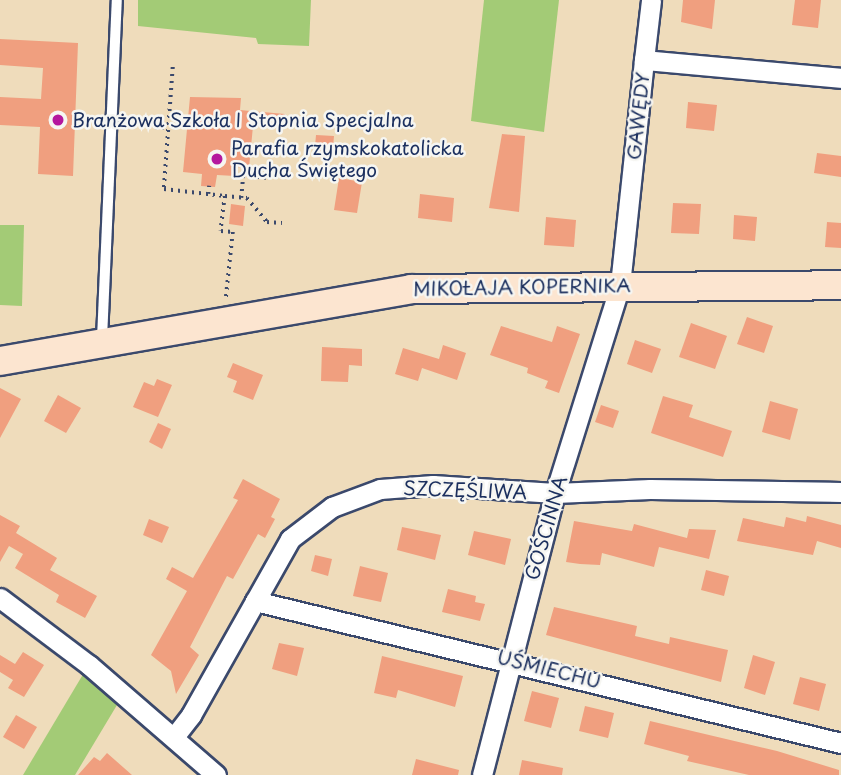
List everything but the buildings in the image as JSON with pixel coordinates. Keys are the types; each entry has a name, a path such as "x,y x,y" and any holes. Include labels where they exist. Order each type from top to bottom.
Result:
{"street":[{"path":"644,60 651,0"},
{"name":"GAWĘDY","path":"620,285 644,60 841,78"},
{"name":"GOŚCINNA","path":"482,775 555,493 620,285"},
{"name":"MIKOŁAJA KOPERNIKA","path":"0,361 411,289 841,285"},
{"name":"SZCZĘŚLIWA","path":"174,737 290,539 332,507 380,489 433,485 555,493 650,489 841,492"},
{"path":"0,598 174,737 216,775"},
{"name":"UŚMIECHU","path":"255,601 510,660 841,743"}],"lane":[{"path":"102,343 117,0"}],"path":[{"path":"173,67 164,189 247,198 267,222 282,223"},
{"path":"134,126 169,128"},
{"path":"241,198 243,176 271,178"},
{"path":"208,194 209,186"},
{"path":"225,196 221,231 233,232 225,304"}],"green space":[{"path":"138,0 311,0 309,46 258,44 256,38 138,26"},
{"path":"484,0 559,0 544,132 471,121"},
{"path":"0,225 24,225 22,306 0,305"},
{"path":"85,671 120,700 75,775 23,775"}],"place":[{"name":"Branżowa Szkoła I Stopnia Specjalna","path":"58,120"},
{"name":"Parafia rzymskokatolicka Ducha Świętego","path":"217,159"}]}
